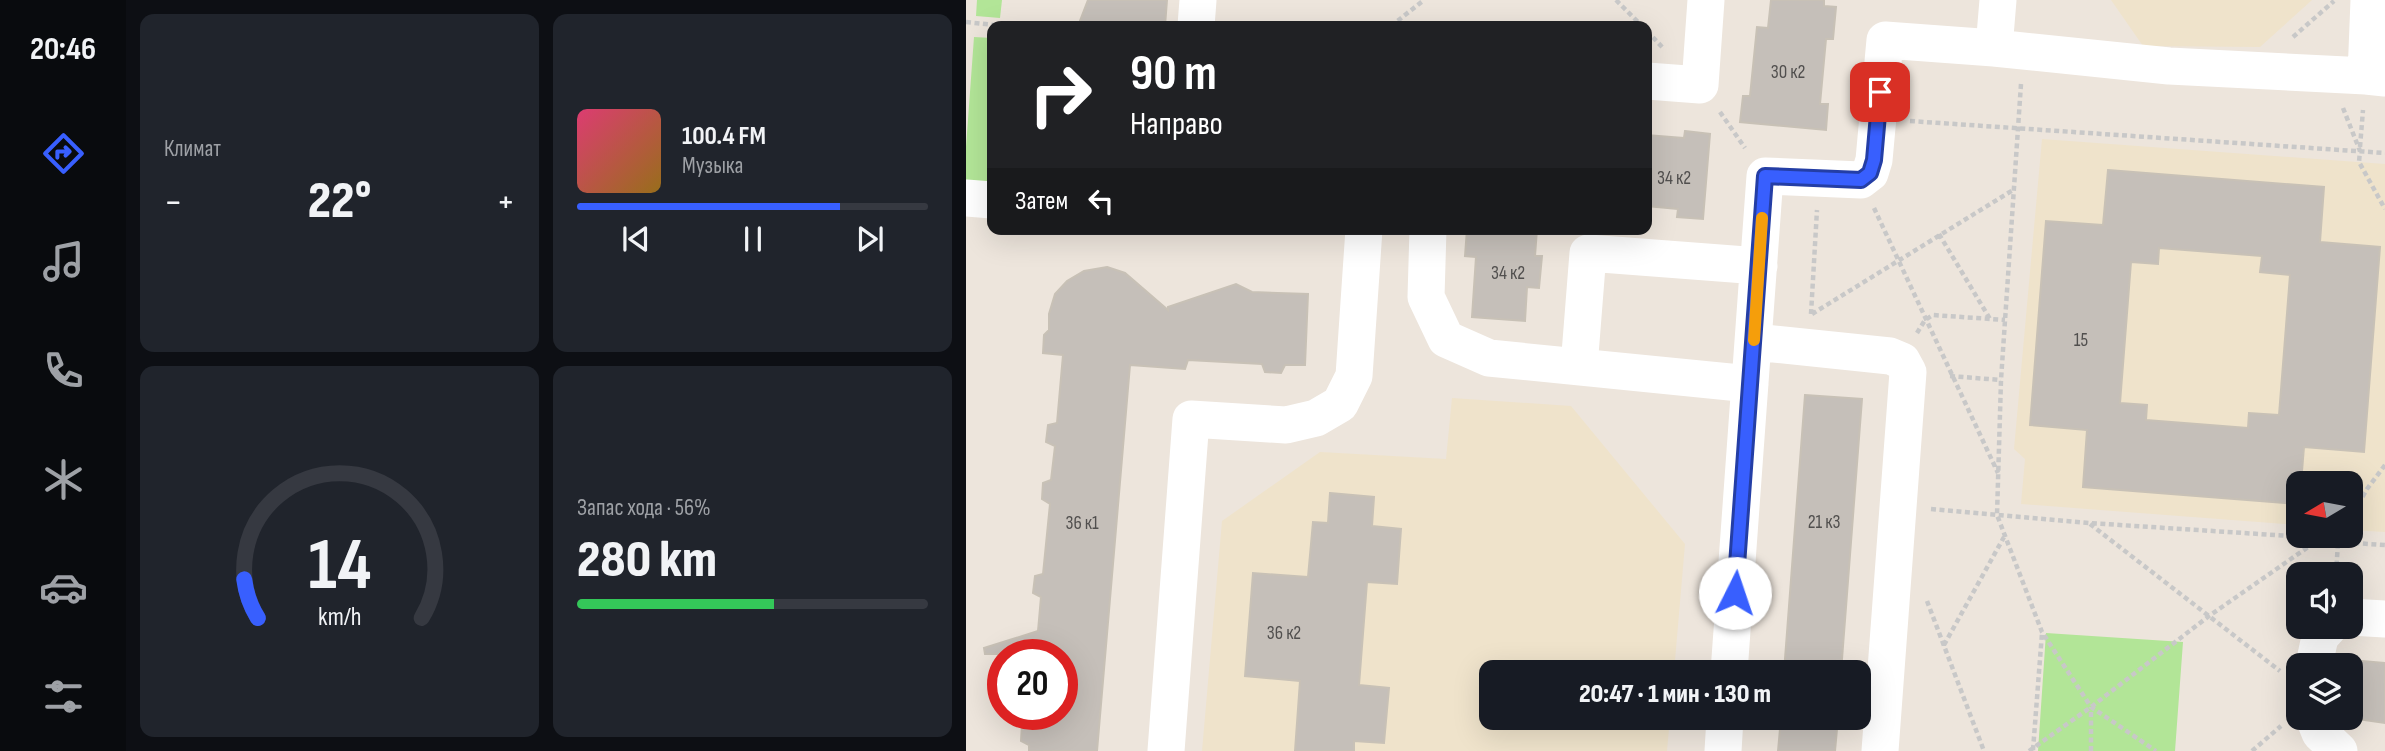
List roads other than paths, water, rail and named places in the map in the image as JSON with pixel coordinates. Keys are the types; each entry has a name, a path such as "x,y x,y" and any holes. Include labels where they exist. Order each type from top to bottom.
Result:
{"lane":[{"path":"1196,21 1198,0"},
{"path":"1652,82 1700,85 1706,0"},
{"path":"1998,0 2008,50"},
{"path":"1730,660 1765,176 1861,180 1870,173 1874,160 1885,40 2169,66 2376,77 2369,0"},
{"path":"966,198 987,200"},
{"path":"1166,751 1191,419 1286,425 1316,418 1340,404 1354,376 1364,235"},
{"path":"1428,235 1426,297 1446,339 1489,358 1750,384"},
{"path":"1579,367 1588,253 1759,266"},
{"path":"1754,342 1810,331 1890,356 1905,367 1880,751"},
{"path":"2363,618 2385,619"},
{"path":"1723,751 1724,730"},
{"path":"2317,730 2339,751"}]}
